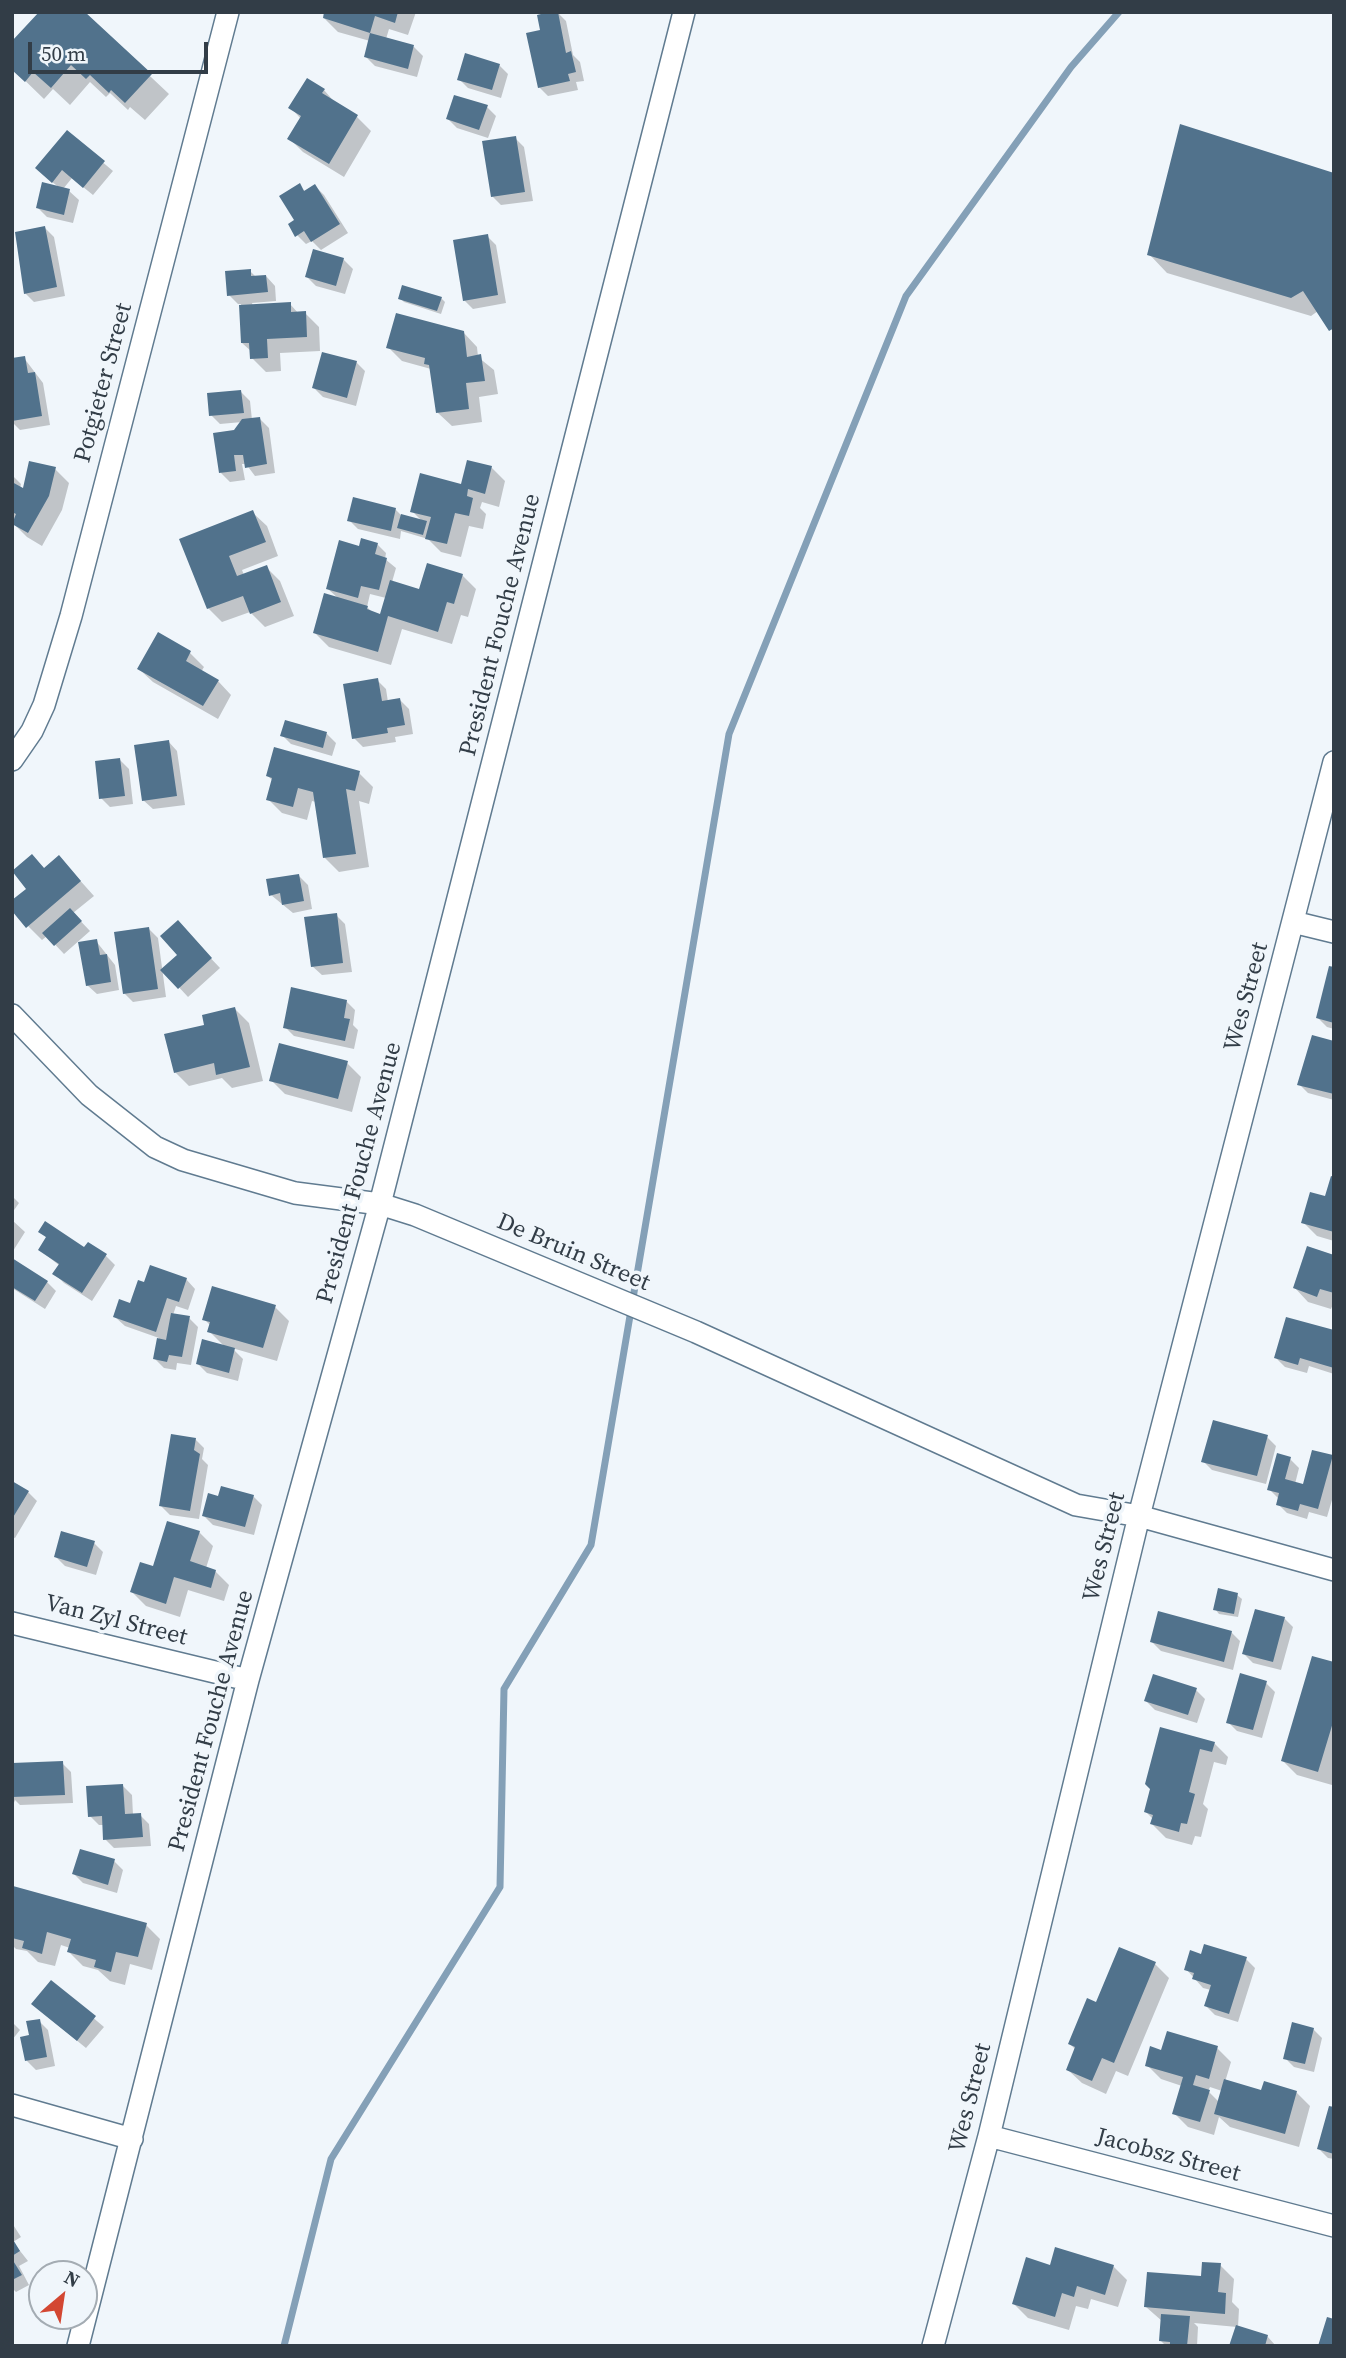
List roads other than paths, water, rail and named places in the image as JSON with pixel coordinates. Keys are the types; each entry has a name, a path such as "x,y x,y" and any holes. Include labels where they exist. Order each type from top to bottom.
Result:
{"street":[{"name":"Potgieter Street","path":"12,760 32,731 44,705 71,616 228,12"},
{"name":"President Fouche Avenue","path":"78,2346 248,1680 380,1204 684,12"},
{"name":"Wes Street","path":"933,2346 989,2136 1139,1517 1334,762"},
{"path":"1293,922 1334,932"},
{"name":"De Bruin Street","path":"12,1015 89,1095 155,1147 183,1160 295,1193 380,1204 415,1215 696,1332 1076,1505 1139,1517 1334,1570"},
{"name":"Van Zyl Street","path":"12,1623 248,1680"},
{"path":"12,2105 132,2139"},
{"name":"Jacobsz Street","path":"989,2136 1334,2226"}],"waterway":[{"path":"284,2346 331,2159 500,1887 504,1689 591,1545 729,734 906,296 1071,67 1119,12"}]}
